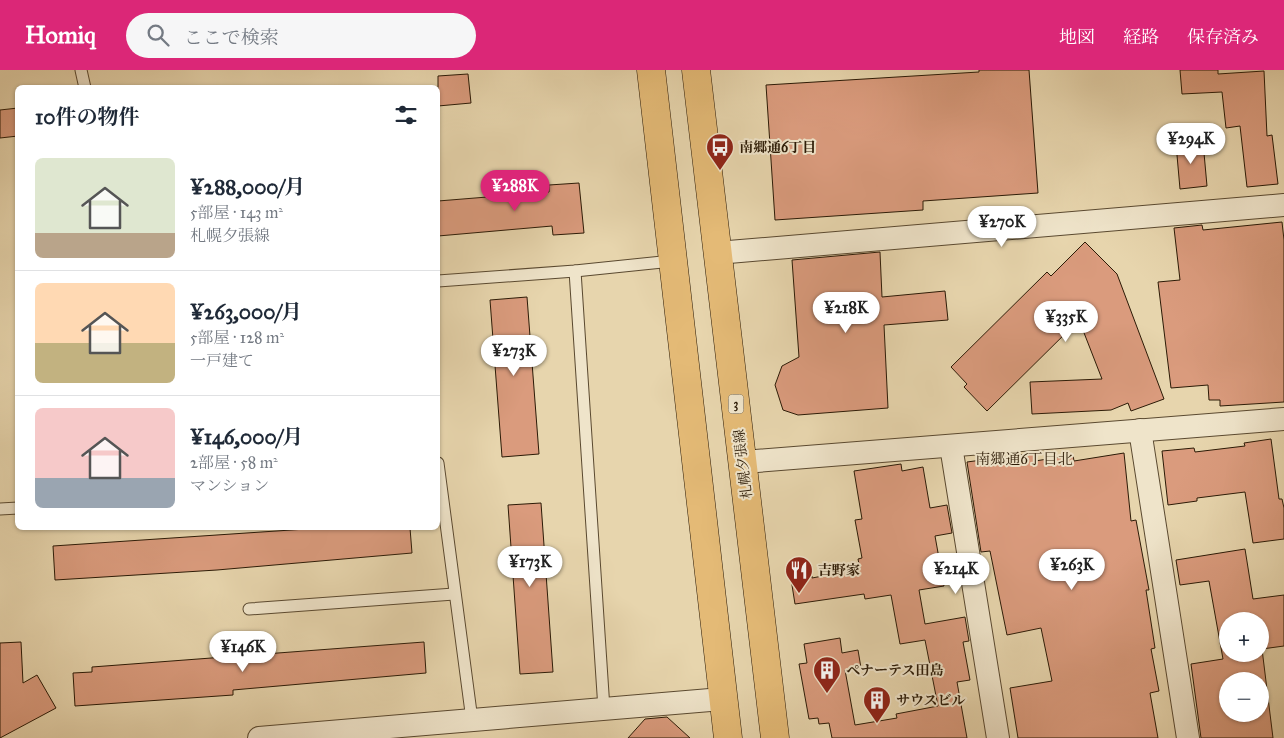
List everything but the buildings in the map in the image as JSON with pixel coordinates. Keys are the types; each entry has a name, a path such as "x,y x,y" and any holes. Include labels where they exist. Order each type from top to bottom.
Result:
{"main road":[{"path":"651,70 728,738"},
{"name":"札幌夕張線","path":"696,70 744,462 775,738"}],"street":[{"path":"717,253 1284,205"},
{"path":"744,462 1284,419"},
{"path":"1140,430 1188,738"},
{"path":"951,446 998,738"},
{"path":"259,738 474,729 604,709 722,699"}],"lane":[{"path":"81,70 84,85"},
{"path":"440,281 575,271 672,261"},
{"path":"575,271 604,709"},
{"path":"440,492 474,729"},
{"path":"0,509 15,508"},
{"path":"249,609 454,594"}],"place":[{"name":"南郷通6丁目","path":"720,171"},
{"name":"吉野家","path":"799,594"},
{"name":"ペナーテス田島","path":"827,694"},
{"name":"サウスビル","path":"877,724"}],"district":[{"name":"南郷通6丁目北","path":"1024,459"}]}
